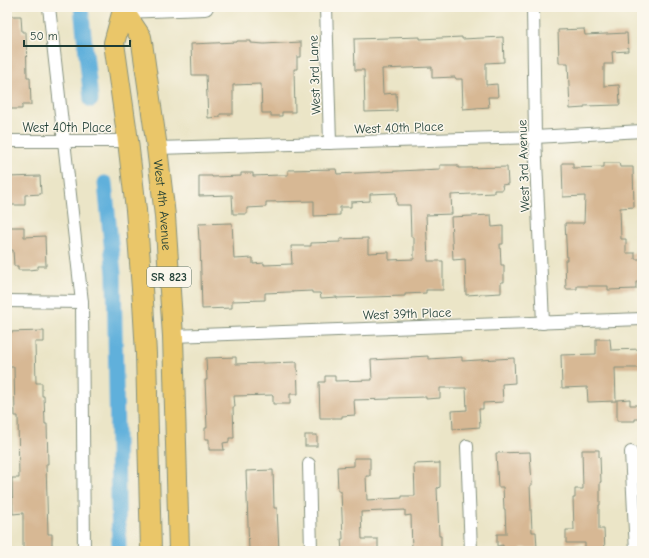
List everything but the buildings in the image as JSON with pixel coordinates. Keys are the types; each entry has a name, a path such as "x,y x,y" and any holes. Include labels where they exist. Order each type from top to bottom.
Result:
{"main road":[{"name":"West 4th Avenue","path":"123,9 114,43 136,210 143,302 146,354 151,551"},
{"name":"West 4th Avenue","path":"123,9 141,37 165,216 173,336 179,551"}],"street":[{"path":"50,7 82,302 84,551"},
{"path":"123,9 205,7"},
{"name":"West 3rd Lane","path":"326,7 330,143"},
{"name":"West 3rd Avenue","path":"533,7 535,137 543,323"},
{"name":"West 40th Place","path":"157,148 535,137 642,131"},
{"name":"West 40th Place","path":"7,141 128,141"},
{"path":"7,301 82,302"},
{"name":"West 39th Place","path":"173,336 642,320"},
{"path":"467,446 471,551"},
{"path":"631,452 636,551"},
{"path":"309,464 311,551"}],"waterway":[{"path":"81,7 91,100"},
{"path":"105,183 114,274 119,551"}]}
